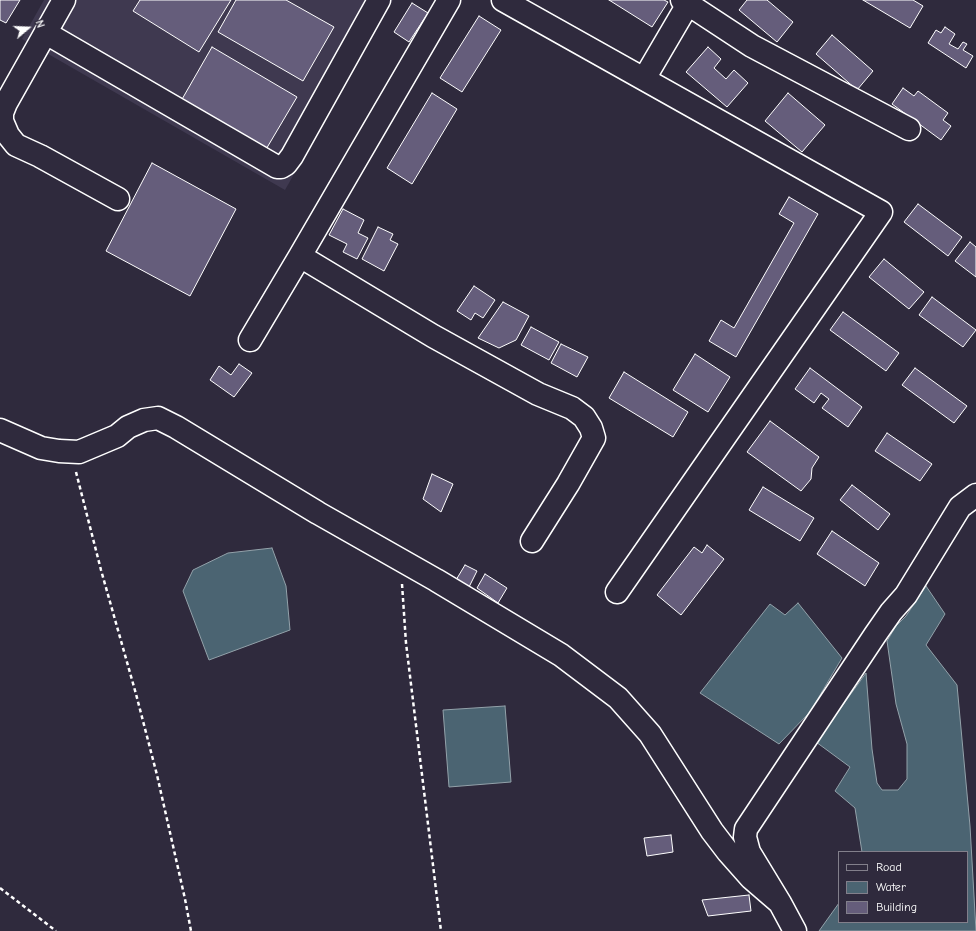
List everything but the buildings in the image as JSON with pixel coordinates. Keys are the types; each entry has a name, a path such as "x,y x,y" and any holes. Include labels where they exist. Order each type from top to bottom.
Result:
{"street":[{"path":"64,0 2,112 2,121 8,135 16,145 40,156 118,199"},
{"path":"46,33 277,167 281,167 286,164 292,156 378,0"},
{"path":"250,340 449,0"},
{"path":"503,0 881,212 617,592"},
{"path":"644,79 685,2 752,46 909,130"},
{"path":"300,256 433,336 538,394 572,408 584,417 592,428 594,438 568,484 532,541"},
{"path":"0,430 42,448 79,452 117,436 128,427 144,420 158,418 401,559 561,655 618,698 650,734 712,831 728,852 751,878 780,903"},
{"path":"795,931 749,852 745,837 746,829 875,635 891,612 906,595 960,507 976,495"}],"path":[{"path":"72,452 100,570 136,694 157,775 191,931"},
{"path":"401,559 406,643 441,931"},
{"path":"0,888 56,931"}],"shaded area":[{"path":"44,0 393,0 285,190 22,39"}],"water":[{"path":"272,548 286,586 290,630 209,660 183,591 193,570 228,553"},
{"path":"926,586 945,614 926,645 957,685 970,826 976,931 819,931 838,904 838,923 968,923 968,851 862,851 855,808 835,791 850,767 816,742 866,673 872,749 877,783 882,790 898,790 907,779 907,744 896,704 887,641 896,626 906,616"},
{"path":"798,603 842,658 810,712 779,744 700,693 770,604 785,615"},
{"path":"505,706 511,782 449,787 443,710"}]}
